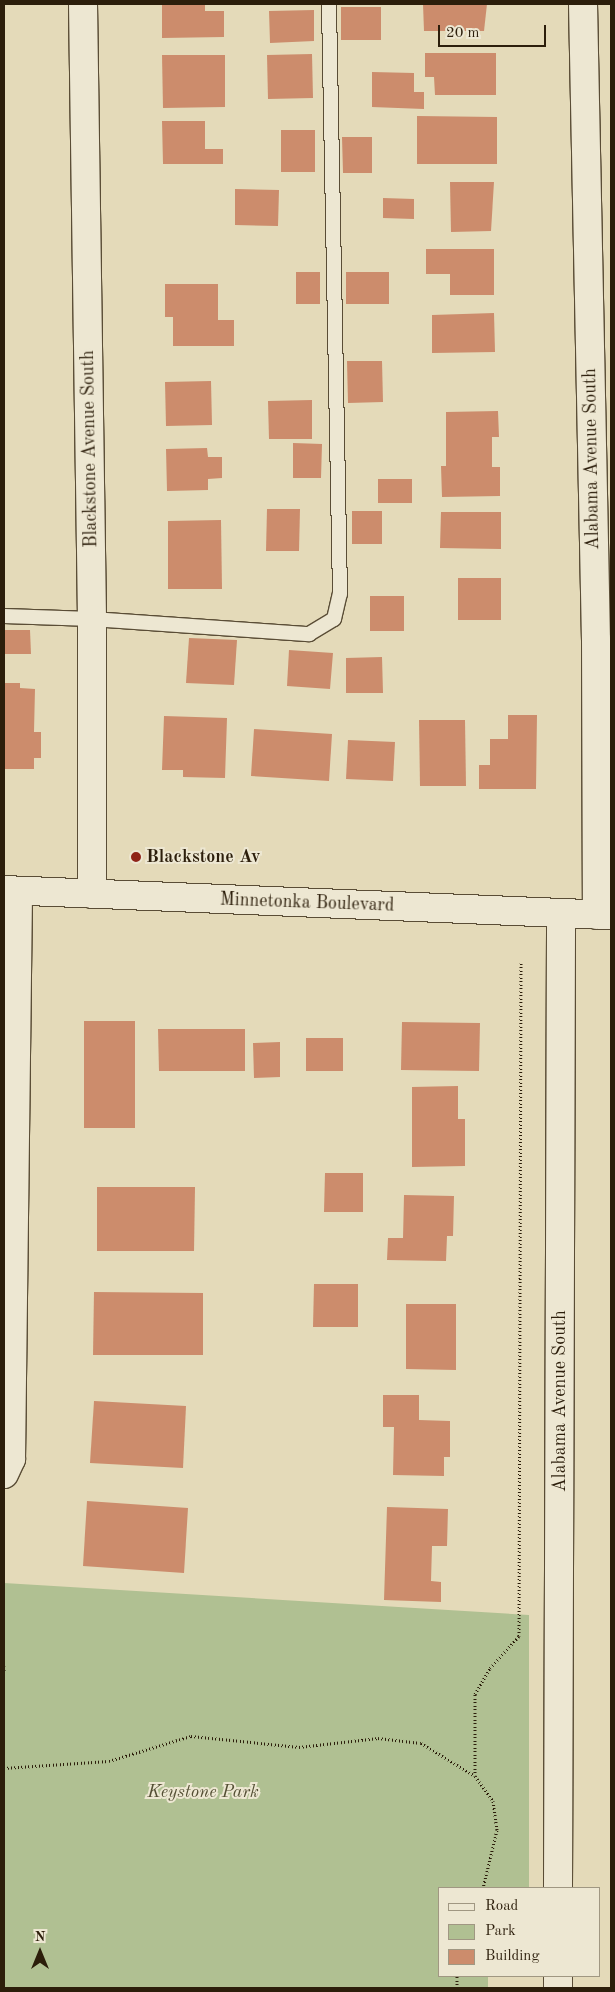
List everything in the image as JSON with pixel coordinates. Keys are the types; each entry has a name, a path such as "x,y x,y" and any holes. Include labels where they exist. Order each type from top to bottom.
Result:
{"street":[{"name":"Blackstone Avenue South","path":"83,4 92,618 92,894"},
{"name":"Alabama Avenue South","path":"582,4 603,640 604,915"},
{"name":"Minnetonka Boulevard","path":"11,891 604,915"},
{"path":"4,1474 11,1460 11,891"},
{"name":"Alabama Avenue South","path":"558,1887 561,914"}],"lane":[{"path":"4,616 92,618 308,634 334,618 340,594 329,4"}],"path":[{"path":"475,1776 476,1694 490,1668 519,1636 522,963"},
{"path":"4,1666 4,1672"},
{"path":"4,1768 109,1761 191,1736 299,1747 378,1738 421,1743 475,1776 492,1801 497,1830 483,1887"}],"green space":[{"name":"Keystone Park","path":"4,1583 529,1615 529,1887 438,1887 438,1977 488,1977 488,1988 4,1988"}],"building":[{"path":"162,4 205,4 205,11 224,11 224,37 162,38"},
{"path":"423,4 487,4 484,31 424,31"},
{"path":"341,7 381,7 381,40 341,40"},
{"path":"314,10 314,41 270,43 269,11"},
{"path":"425,53 496,53 496,95 435,95 434,77 425,77"},
{"path":"312,54 313,98 268,99 267,55"},
{"path":"162,55 225,55 225,107 163,108"},
{"path":"372,72 414,73 414,92 424,92 424,109 372,107"},
{"path":"417,116 497,117 497,164 417,164"},
{"path":"162,121 205,121 205,149 223,149 223,164 163,164"},
{"path":"281,130 315,130 315,172 281,172"},
{"path":"342,137 372,137 372,173 343,173"},
{"path":"450,182 494,182 491,231 451,232"},
{"path":"235,189 279,190 278,226 235,225"},
{"path":"383,198 414,199 414,219 383,218"},
{"path":"426,249 494,249 494,295 450,295 450,274 426,274"},
{"path":"296,272 320,272 320,304 296,304"},
{"path":"346,272 389,272 389,304 346,304"},
{"path":"165,284 218,284 218,320 234,320 234,346 173,346 173,317 165,317"},
{"path":"494,313 495,352 432,353 432,315"},
{"path":"347,361 382,361 383,402 348,403"},
{"path":"211,381 212,425 166,426 165,382"},
{"path":"312,400 312,439 269,439 268,401"},
{"path":"498,411 499,437 492,437 492,467 500,467 500,496 442,497 441,466 446,466 446,412"},
{"path":"293,443 322,444 321,478 293,478"},
{"path":"207,448 208,457 222,457 222,478 208,479 208,490 167,491 166,449"},
{"path":"378,479 412,479 412,503 378,503"},
{"path":"267,509 300,509 299,551 266,551"},
{"path":"352,511 382,511 382,544 352,544"},
{"path":"441,512 501,512 501,549 440,548"},
{"path":"221,520 222,589 168,589 168,521"},
{"path":"458,578 501,578 501,620 458,620"},
{"path":"370,596 404,596 404,631 370,631"},
{"path":"4,630 30,630 31,654 4,654"},
{"path":"189,638 237,640 234,685 186,683"},
{"path":"289,650 333,653 330,689 287,686"},
{"path":"382,657 383,693 346,693 346,658"},
{"path":"5,683 20,683 20,688 35,689 34,732 41,732 41,758 34,758 34,769 4,769"},
{"path":"508,715 537,715 536,789 479,789 479,765 490,765 490,739 508,739"},
{"path":"164,716 227,718 225,778 183,777 183,770 162,770"},
{"path":"419,720 465,720 466,786 420,786"},
{"path":"254,729 332,734 329,781 251,776"},
{"path":"348,740 395,742 393,781 346,779"},
{"path":"84,1021 135,1021 135,1128 84,1128"},
{"path":"402,1022 480,1023 479,1071 401,1070"},
{"path":"158,1029 245,1029 245,1071 159,1071"},
{"path":"306,1038 343,1038 343,1071 306,1071"},
{"path":"280,1042 280,1077 254,1078 253,1043"},
{"path":"458,1086 458,1119 465,1119 465,1166 412,1167 412,1087"},
{"path":"325,1173 363,1173 363,1212 324,1212"},
{"path":"97,1187 195,1187 194,1251 97,1251"},
{"path":"404,1195 454,1196 453,1236 447,1236 446,1261 387,1260 388,1238 403,1238"},
{"path":"314,1284 358,1284 358,1327 313,1327"},
{"path":"94,1292 203,1293 203,1355 93,1355"},
{"path":"406,1304 456,1304 456,1370 406,1369"},
{"path":"383,1395 419,1395 419,1420 450,1421 450,1457 444,1457 444,1476 393,1475 394,1427 383,1427"},
{"path":"94,1401 186,1406 183,1468 90,1463"},
{"path":"87,1501 188,1508 184,1573 83,1566"},
{"path":"387,1507 448,1509 447,1546 432,1546 431,1581 441,1582 441,1602 384,1600"}],"place":[{"name":"Blackstone Av","path":"136,857"}]}
